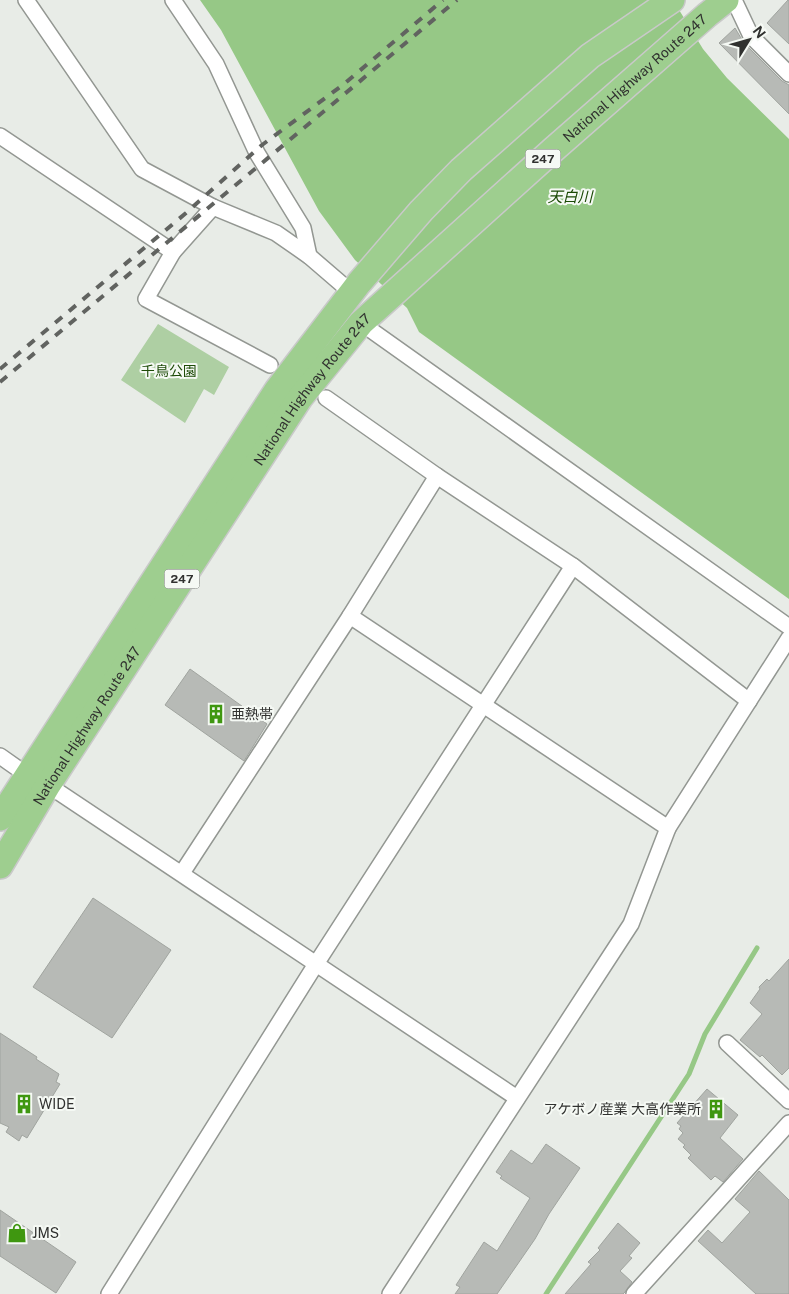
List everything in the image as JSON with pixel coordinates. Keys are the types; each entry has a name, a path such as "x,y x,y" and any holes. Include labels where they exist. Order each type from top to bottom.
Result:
{"highway":[{"name":"National Highway Route 247","path":"0,866 38,780 277,390 355,288 421,211 461,170 590,56 672,0"},
{"name":"National Highway Route 247","path":"0,818 38,780 300,398 361,323 554,149 717,7"}],"street":[{"path":"26,0 142,169 213,207 276,233 355,288"},
{"path":"173,0 216,64 257,152 303,228 309,256"},
{"path":"734,0 751,36 789,74"},
{"path":"0,136 173,252"},
{"path":"213,207 173,252 146,299 270,365"},
{"path":"361,323 789,627"},
{"path":"326,398 437,476 573,566 749,700"},
{"path":"182,874 350,616 437,476"},
{"path":"109,1294 316,964 573,566"},
{"path":"350,616 668,828"},
{"path":"390,1294 631,924 668,828 789,638"},
{"path":"0,756 182,874 517,1098"},
{"path":"727,1043 789,1101"},
{"path":"634,1294 789,1124"}],"green space":[{"name":"千鳥公園","path":"158,324 229,367 214,395 204,389 185,423 121,380"}],"water":[{"name":"天白川","path":"200,0 673,0 703,49 727,78 789,139 789,599 419,332 407,308 355,260 319,211 221,30"}],"building":[{"path":"789,0 789,44 767,23"},
{"path":"735,28 744,43 782,81 789,85 789,114 719,43"},
{"name":"亜熱帯","path":"190,669 267,724 244,761 165,705"},
{"path":"93,898 171,950 112,1038 33,987"},
{"path":"789,959 789,1068 782,1075 762,1055 760,1057 740,1040 762,1014 750,1003 760,989 759,987 767,979 769,981"},
{"name":"WIDE","path":"0,1033 59,1074 56,1082 60,1084 27,1138 22,1135 19,1141 6,1132 9,1127 0,1123"},
{"path":"707,1089 738,1115 720,1138 743,1159 723,1182 715,1176 711,1180 688,1158 691,1155 683,1147 685,1145 678,1139 683,1133 679,1129 681,1126 677,1123"},
{"path":"546,1144 580,1168 497,1294 455,1294 460,1287 456,1285 484,1242 497,1251 530,1198 500,1178 502,1176 496,1172 511,1150 532,1164"},
{"path":"759,1171 789,1200 789,1294 756,1294 698,1241 708,1230 722,1243 750,1212 735,1199"},
{"name":"JMS","path":"0,1210 76,1262 56,1293 0,1256"},
{"path":"618,1223 640,1243 629,1256 632,1258 620,1271 632,1282 625,1292 623,1294 565,1294 591,1264 588,1262 600,1250 598,1248"}],"waterway":[{"path":"546,1294 689,1074 705,1034 757,948"}],"railway":[{"path":"0,369 186,213 262,145 344,84 443,0"},
{"path":"0,382 457,0"}],"place":[{"name":"亜熱帯","path":"216,714"},
{"name":"WIDE","path":"24,1104"},
{"name":"アケボノ産業 大高作業所","path":"716,1109"},
{"name":"JMS","path":"17,1233"}]}
